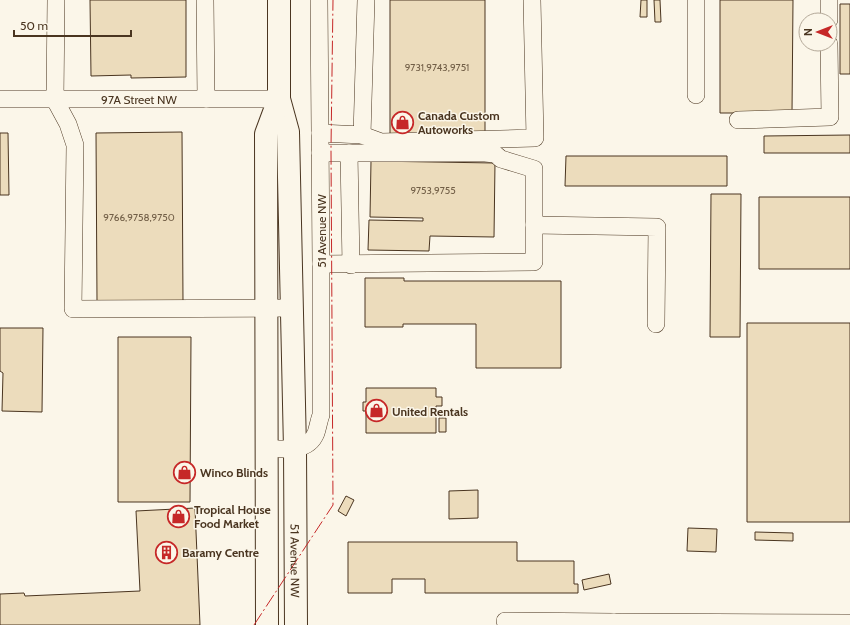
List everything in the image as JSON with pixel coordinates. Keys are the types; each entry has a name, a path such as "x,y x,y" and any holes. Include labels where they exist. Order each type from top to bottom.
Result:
{"main road":[{"name":"51 Avenue NW","path":"279,0 279,99 288,132 295,449 296,625"},
{"name":"51 Avenue NW","path":"267,625 266,134 279,99"}],"street":[{"path":"56,0 55,100 68,124 75,145 73,309 292,308"},
{"path":"205,0 206,99"},
{"name":"51 Avenue NW","path":"295,449 308,444 316,434 321,415 319,0"},
{"path":"362,135 366,0"},
{"path":"320,133 362,135 381,142 535,138 532,0"},
{"path":"696,0 696,95"},
{"path":"829,0 829,12"},
{"path":"738,120 830,117 829,52"},
{"name":"97A Street NW","path":"0,99 279,99"},
{"path":"320,153 484,153 495,154 501,159 534,169 534,262 351,265 321,264"},
{"path":"349,154 351,265"},
{"path":"534,225 657,227 656,324"},
{"path":"266,448 295,449"},
{"path":"505,621 614,623 850,623"}],"building":[{"path":"90,0 186,0 186,77 131,78 131,75 91,76"},
{"path":"390,0 485,0 485,134 390,134"},
{"path":"641,0 647,0 647,17 640,17"},
{"path":"654,0 660,0 661,22 655,22"},
{"path":"720,0 793,0 792,113 720,113"},
{"path":"840,4 850,4 850,74 840,74"},
{"path":"182,132 183,302 97,302 96,133"},
{"path":"0,133 8,133 9,195 0,195"},
{"path":"850,135 850,153 764,153 764,136"},
{"path":"566,156 727,156 727,186 565,186"},
{"path":"371,161 495,163 494,237 430,236 429,251 368,250 369,220 423,221 423,218 370,217"},
{"path":"711,194 741,194 740,337 710,337"},
{"path":"759,197 850,197 850,269 759,269"},
{"path":"365,278 404,278 404,281 561,281 561,368 476,368 476,324 403,324 403,327 365,327"},
{"path":"747,323 850,323 850,522 747,522"},
{"path":"0,328 43,328 42,412 2,411 3,373 0,371"},
{"path":"118,337 191,337 190,502 118,502"},
{"path":"366,388 436,388 436,397 442,397 442,406 436,406 436,433 366,433 366,411 363,411 363,402 366,402"},
{"path":"439,418 446,418 446,432 439,432"},
{"path":"478,490 478,518 449,519 449,491"},
{"path":"346,496 354,500 346,516 338,511"},
{"name":"Baramy Centre","path":"195,508 200,625 0,625 0,594 24,593 25,596 140,591 136,511"},
{"path":"688,528 717,529 716,552 687,551"},
{"path":"755,532 793,533 793,541 755,540"},
{"path":"348,542 517,542 517,561 574,561 574,584 578,584 578,593 425,593 425,579 392,579 392,593 348,593"},
{"path":"609,574 611,584 584,590 582,580"}],"power":[{"path":"254,625 333,505 331,148 333,0"}],"place":[{"name":"Canada Custom Autoworks","path":"403,122"},
{"name":"United Rentals","path":"376,411"},
{"name":"Winco Blinds","path":"185,472"},
{"name":"Tropical House Food Market","path":"178,516"},
{"name":"Baramy Centre","path":"167,552"}]}
